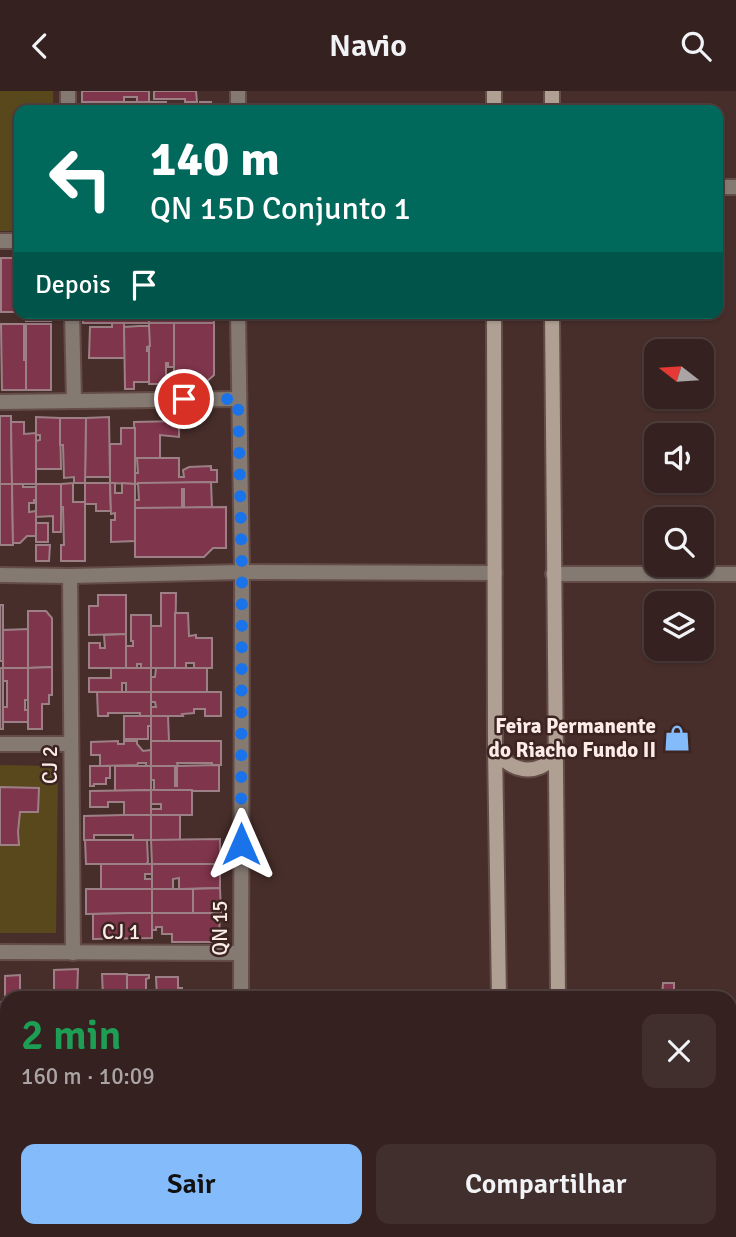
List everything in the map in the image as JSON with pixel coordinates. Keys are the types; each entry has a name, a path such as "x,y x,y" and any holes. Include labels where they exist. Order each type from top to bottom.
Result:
{"main road":[{"path":"495,319 495,748 499,991"},
{"path":"551,319 558,991"},
{"path":"495,748 500,757 516,768 542,767 555,755"}],"street":[{"path":"72,319 74,401"},
{"name":"QN 15","path":"238,319 242,572 241,991"},
{"path":"0,402 238,399"},
{"path":"0,575 495,573"},
{"path":"553,574 736,574"},
{"name":"CJ 2","path":"70,576 73,953"},
{"path":"0,744 71,744"},
{"name":"CJ 1","path":"0,952 241,953"}],"shaded area":[{"path":"0,91 53,91 53,105 14,105 14,231 0,231"},
{"path":"0,765 58,766 56,933 0,933"}],"building":[{"path":"82,91 149,91 149,102 137,102 137,97 124,97 124,102 82,102"},
{"path":"154,91 196,91 197,102 185,102 185,99 154,99"},
{"path":"82,102 142,102 142,105 82,105"},
{"path":"149,102 166,102 166,105 149,105"},
{"path":"200,102 211,102 211,105 200,105"},
{"path":"1,258 14,258 14,312 1,312"},
{"path":"26,319 51,319 51,321"},
{"path":"83,319 149,319 149,323 83,323"},
{"path":"149,319 214,319 214,323 149,323"},
{"path":"112,323 124,323 125,358 89,358 90,327 112,327"},
{"path":"149,323 174,323 174,367 168,367 166,363 166,384 149,384"},
{"path":"174,323 214,323 214,375 205,383 174,383"},
{"path":"1,324 24,324 26,390 2,390"},
{"path":"26,324 51,324 51,390 26,390"},
{"path":"149,326 149,382 134,382 134,389 125,389 124,327"},
{"path":"0,416 11,416 12,484 0,484"},
{"path":"36,417 60,418 61,469 36,469 36,441 40,440 40,435 36,435"},
{"path":"109,417 110,477 85,477 86,418"},
{"path":"60,418 86,418 85,483 74,483 74,477 64,478"},
{"path":"179,421 179,437 160,435 160,458 135,458 134,422"},
{"path":"11,422 24,422 24,434 36,433 36,484 12,484"},
{"path":"121,428 135,428 135,484 110,483 110,444 121,444"},
{"path":"137,458 179,458 179,477 184,477 183,470 189,467 211,466 211,470 217,470 217,482 135,484 135,473 138,473"},
{"path":"211,482 212,507 184,508 182,489 182,508 135,508 135,500 139,500 138,483"},
{"path":"73,483 73,502 85,502 85,561 61,561 61,545 64,545 61,484"},
{"path":"85,483 110,483 111,511 96,511 96,504 85,504"},
{"path":"110,483 115,483 115,493 122,493 122,483 135,484 135,541 111,542 111,520 115,520 115,513 111,514"},
{"path":"0,484 12,484 13,545 0,545"},
{"path":"12,484 36,487 36,500 29,503 29,512 36,511 36,536 27,536 20,543 13,543"},
{"path":"36,484 61,484 61,532 53,532 53,516 36,517"},
{"path":"226,507 226,548 213,548 204,557 135,557 135,508"},
{"path":"36,523 48,523 48,542 36,542"},
{"path":"36,545 50,545 49,561 36,561"},
{"path":"161,593 176,593 175,668 151,668 150,626 161,626"},
{"path":"98,595 126,595 126,634 89,635 89,606 98,606"},
{"path":"0,605 3,605 3,661 0,661"},
{"path":"28,611 46,611 52,618 52,667 28,668"},
{"path":"175,613 188,613 189,636 212,638 212,668 194,668 194,663 186,663 186,668 175,668"},
{"path":"131,615 151,615 151,668 141,668 141,664 137,664 137,668 126,668 126,646 133,646"},
{"path":"28,629 28,668 3,668 3,630"},
{"path":"126,634 126,668 89,668 89,643 100,643 100,648 105,648 104,635"},
{"path":"52,667 52,695 49,695 49,704 42,704 42,729 28,729 28,668"},
{"path":"0,668 3,668 3,729 0,729"},
{"path":"3,668 28,668 28,700 25,700 25,710 28,710 28,722 3,722 3,707 7,707 7,681 3,681"},
{"path":"111,668 151,668 151,692 126,692 126,683 122,683 122,692 89,692 89,678 111,678"},
{"path":"156,668 207,668 207,692 151,692 151,677 155,677"},
{"path":"97,692 151,692 151,716 140,717 140,713 108,713 108,716 98,716"},
{"path":"151,692 221,692 221,716 205,716 205,709 194,709 194,713 182,714 183,716 151,716 151,707 156,707 155,702 151,702"},
{"path":"124,716 151,716 148,739 124,739"},
{"path":"151,716 168,716 169,741 151,741"},
{"path":"118,741 118,744 124,744 124,741 137,741 143,751 151,750 151,766 138,763 100,766 100,755 91,755 91,742"},
{"path":"151,741 221,741 221,765 177,763 178,766 151,766"},
{"path":"219,765 219,791 154,791 151,766 175,766 177,786 177,766"},
{"path":"90,766 110,766 110,778 106,778 106,784 90,786"},
{"path":"115,766 151,766 151,790 115,791"},
{"path":"0,787 39,788 38,812 20,812 19,845 0,845"},
{"path":"151,790 151,815 124,815 124,802 108,802 108,807 90,807 90,791"},
{"path":"151,790 192,790 192,815 151,815 151,809 161,809 161,804 151,804"},
{"path":"151,815 151,840 133,840 133,835 94,835 94,840 84,840 84,816"},
{"path":"151,815 180,815 180,840 151,840"},
{"path":"220,839 220,864 152,864 151,840"},
{"path":"85,840 147,840 148,862 86,864"},
{"path":"101,864 152,864 152,874 145,874 145,879 152,879 152,889 101,889"},
{"path":"152,864 220,864 220,888 179,889 179,878 173,879 173,889 152,889"},
{"path":"220,888 221,913 193,913 193,889"},
{"path":"86,889 152,889 152,913 86,914"},
{"path":"152,889 193,889 193,913 152,913"},
{"path":"152,913 152,938 93,939 93,914"},
{"path":"152,913 220,913 219,938 214,942 172,942 172,934 162,934 162,927 152,930"},
{"path":"78,969 77,991 54,991 54,970"},
{"path":"102,974 127,974 127,991 103,991"},
{"path":"20,975 20,991 5,991 5,976"},
{"path":"127,975 149,975 146,979 146,991 127,991"},
{"path":"156,977 178,977 178,988 182,988 182,991 157,991"},
{"path":"663,983 674,983 674,991 662,991"}],"place":[{"name":"Feira Permanente do Riacho Fundo II","path":"677,738"}],"route":[{"path":"184,399 238,399 242,572 241,844"}]}
